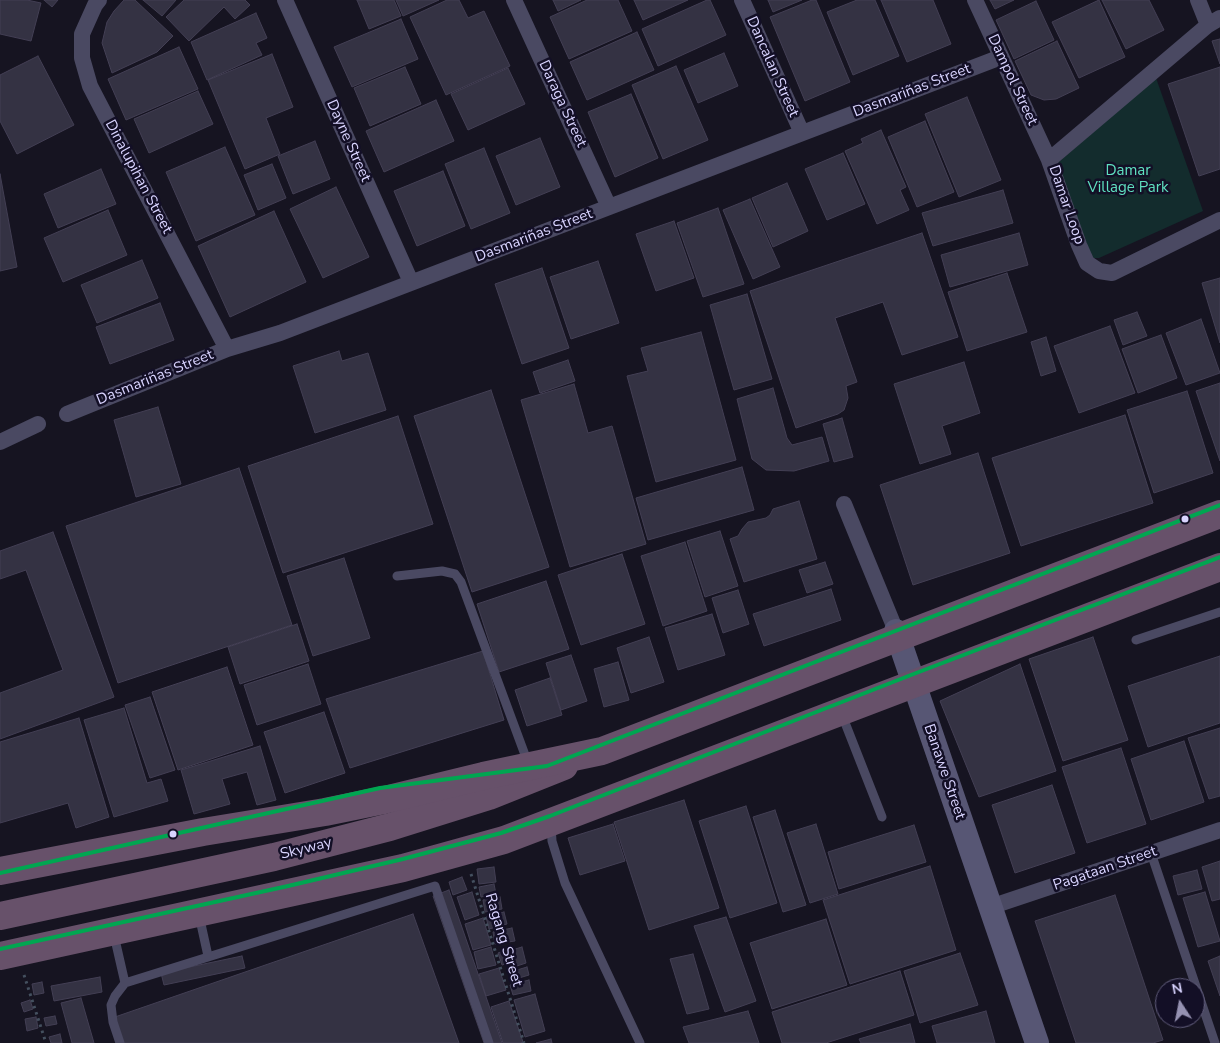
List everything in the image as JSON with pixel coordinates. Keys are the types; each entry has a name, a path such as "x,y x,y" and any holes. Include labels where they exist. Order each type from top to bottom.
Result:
{"highway":[{"name":"Skyway","path":"0,916 265,859 390,828 489,796 1220,514"},
{"path":"0,956 404,868 504,840 1220,568"},
{"name":"Skyway","path":"0,871 203,832 325,812 602,751"},
{"path":"0,858 85,854"}],"main road":[{"name":"Banawe Street","path":"896,631 1037,1043"}],"street":[{"name":"Dinalupihan Street","path":"99,0 82,34 82,58 90,86 227,349"},
{"name":"Dayne Street","path":"285,0 411,282"},
{"name":"Daraga Street","path":"514,0 609,207"},
{"name":"Dancalan Street","path":"742,0 802,133"},
{"name":"Dampol Street","path":"976,0 1050,160"},
{"path":"1198,0 1214,22"},
{"name":"Damar Loop","path":"1214,22 1050,160 1083,254 1087,263 1099,271 1112,273 1220,220"},
{"name":"Dasmariñas Street","path":"67,414 227,349 280,333 1001,57"},
{"path":"0,442 38,424"},
{"name":"Banawe Street","path":"844,504 896,631"},
{"name":"Pagataan Street","path":"990,907 1220,830"}],"lane":[{"path":"396,576 442,571 455,574 461,582 530,768"},
{"path":"1136,640 1220,612"},
{"path":"838,703 882,818"},
{"path":"550,816 552,841 564,883 640,1043"},
{"path":"426,853 489,1043"},
{"path":"1151,854 1215,1043"},
{"path":"120,1043 113,1022 111,1005 125,983 433,878"},
{"path":"197,906 208,956"},
{"path":"112,926 125,983"}],"path":[{"name":"Ragang Street","path":"470,870 524,1043"},
{"path":"24,974 46,1043"}],"green space":[{"name":"Damar Village Park","path":"1156,78 1203,211 1099,258 1091,258 1054,166"}],"building":[{"path":"0,0 27,0 41,3 31,41 0,34"},
{"path":"44,0 58,0 52,7"},
{"path":"124,0 135,0 173,36 157,52 112,73 102,43 107,22"},
{"path":"143,0 176,0 162,16"},
{"path":"184,0 245,0 250,5 235,19 224,7 189,41 166,17"},
{"path":"357,0 394,0 401,16 369,29"},
{"path":"396,0 439,0 403,16"},
{"path":"447,0 459,0 468,18 484,11 510,66 446,95 410,17"},
{"path":"553,0 581,0 558,11"},
{"path":"587,0 618,0 632,31 569,59 550,17"},
{"path":"634,0 688,0 643,20"},
{"path":"710,0 726,35 658,66 642,29"},
{"path":"768,0 802,0 773,12"},
{"path":"816,0 850,82 805,101 770,17"},
{"path":"857,0 875,0 899,56 853,75 827,12"},
{"path":"881,0 933,0 951,44 907,62"},
{"path":"990,0 1014,0 995,9"},
{"path":"1099,0 1125,57 1079,78 1052,22"},
{"path":"1102,0 1149,0 1164,30 1126,49"},
{"path":"1036,1 1054,40 1014,59 996,20"},
{"path":"256,13 267,38 256,43 262,55 207,80 191,42"},
{"path":"401,19 418,59 352,87 334,47"},
{"path":"637,32 654,70 587,100 570,62"},
{"path":"1220,39 1220,64 1212,41"},
{"path":"1057,41 1079,88 1056,99 1044,100 1031,95 1015,61"},
{"path":"179,47 198,89 126,120 108,79"},
{"path":"724,53 738,86 698,103 684,70"},
{"path":"272,54 293,107 266,118 280,154 245,169 208,80"},
{"path":"38,56 74,125 17,154 0,121 0,75"},
{"path":"676,66 708,140 663,159 632,85"},
{"path":"405,67 421,104 370,126 354,88"},
{"path":"1220,67 1220,169 1199,176 1168,84"},
{"path":"508,68 525,104 468,130 451,94"},
{"path":"198,91 213,124 149,153 134,119"},
{"path":"631,94 658,158 615,177 588,112"},
{"path":"967,97 1001,180 959,197 925,114"},
{"path":"436,100 454,141 384,172 366,131"},
{"path":"925,121 954,192 917,207 888,137"},
{"path":"881,130 906,187 900,190 909,210 877,224 845,151 863,143 861,139"},
{"path":"540,138 560,187 516,205 496,156"},
{"path":"315,141 330,179 293,194 278,156"},
{"path":"225,147 255,215 196,241 166,172"},
{"path":"484,148 510,213 471,229 445,164"},
{"path":"843,153 865,204 827,220 805,169"},
{"path":"272,164 286,198 258,210 244,175"},
{"path":"101,169 116,204 58,228 44,194"},
{"path":"443,171 465,226 417,246 394,191"},
{"path":"0,174 17,267 0,271"},
{"path":"787,183 808,231 773,247 752,198"},
{"path":"336,187 369,257 323,278 290,209"},
{"path":"1003,190 1013,223 933,246 922,213"},
{"path":"750,199 780,267 753,279 723,210"},
{"path":"718,208 744,284 703,297 677,223"},
{"path":"108,210 127,255 63,282 44,238"},
{"path":"274,211 306,282 230,317 198,246"},
{"path":"674,221 694,278 656,291 636,234"},
{"path":"922,233 958,337 902,355 883,302 835,318 857,382 846,386 848,398 844,410 838,414 796,428 750,291"},
{"path":"1019,233 1028,265 950,287 941,255"},
{"path":"142,260 158,298 97,323 81,285"},
{"path":"598,261 619,323 571,339 550,277"},
{"path":"542,268 569,348 522,364 495,284"},
{"path":"1007,273 1027,332 967,351 948,292"},
{"path":"1220,278 1220,343 1202,283"},
{"path":"747,294 772,379 734,390 710,305"},
{"path":"160,303 174,340 110,364 96,327"},
{"path":"1137,312 1147,336 1123,345 1114,320"},
{"path":"1201,319 1220,373 1186,385 1166,333"},
{"path":"1110,326 1135,393 1079,413 1054,346"},
{"path":"701,332 736,460 656,482 627,376 648,371 641,348"},
{"path":"1161,335 1177,378 1138,393 1122,349"},
{"path":"1046,337 1056,371 1041,376 1031,342"},
{"path":"339,351 342,361 368,353 386,410 315,433 293,366"},
{"path":"568,360 575,381 540,393 533,372"},
{"path":"964,362 980,413 942,426 951,454 920,464 894,384"},
{"path":"1220,383 1220,461 1196,391"},
{"path":"574,384 588,433 612,426 646,544 570,567 521,400"},
{"path":"773,388 787,438 792,445 822,437 829,461 794,471 766,470 752,459 737,399"},
{"path":"491,390 549,567 472,592 414,416"},
{"path":"1187,391 1213,473 1154,493 1127,410"},
{"path":"158,407 181,484 136,497 114,420"},
{"path":"1125,415 1153,503 1021,546 992,458"},
{"path":"398,416 433,524 283,573 248,466"},
{"path":"842,418 853,457 834,462 823,424"},
{"path":"978,453 1010,553 913,585 880,485"},
{"path":"742,467 754,510 648,540 636,498"},
{"path":"239,468 292,625 118,683 66,526"},
{"path":"799,501 817,559 744,582 730,539 738,536 748,522 766,518 773,509"},
{"path":"720,531 738,586 705,597 687,541"},
{"path":"53,532 114,697 0,739 0,693 63,670 26,570 0,579 0,551"},
{"path":"685,542 707,611 663,626 641,556"},
{"path":"622,554 645,624 581,645 558,575"},
{"path":"344,558 370,638 313,656 287,576"},
{"path":"825,562 833,584 807,593 799,570"},
{"path":"546,581 569,649 499,672 477,604"},
{"path":"831,589 841,620 764,646 753,614"},
{"path":"738,590 749,624 723,633 712,598"},
{"path":"712,614 725,655 678,670 665,628"},
{"path":"297,624 309,661 240,684 228,647"},
{"path":"649,637 664,682 631,693 617,648"},
{"path":"1093,637 1128,740 1063,761 1029,659"},
{"path":"483,651 504,720 350,768 326,699"},
{"path":"571,655 587,701 561,710 546,663"},
{"path":"1220,656 1220,723 1148,747 1128,686"},
{"path":"618,662 629,700 604,707 594,669"},
{"path":"308,664 321,704 257,725 244,685"},
{"path":"1020,664 1056,771 979,797 940,701"},
{"path":"227,667 253,745 178,770 152,692"},
{"path":"550,678 562,715 527,726 515,690"},
{"path":"150,697 175,770 150,778 125,705"},
{"path":"124,708 147,783 161,779 168,801 114,817 84,720"},
{"path":"324,712 345,773 285,793 264,732"},
{"path":"79,718 109,817 76,828 68,803 0,823 0,742"},
{"path":"1220,728 1220,796 1209,799 1188,738"},
{"path":"1184,741 1204,802 1151,820 1131,759"},
{"path":"260,746 276,800 257,805 247,772 222,779 230,804 194,814 181,770"},
{"path":"1121,748 1146,824 1087,843 1062,767"},
{"path":"1052,785 1075,853 1015,873 992,805"},
{"path":"684,800 719,908 649,930 614,822"},
{"path":"746,806 777,903 730,918 699,821"},
{"path":"775,810 806,905 783,912 753,817"},
{"path":"613,824 625,861 580,875 568,838"},
{"path":"816,824 838,894 810,903 787,833"},
{"path":"914,825 926,862 839,889 828,852"},
{"path":"1220,861 1220,899 1212,901 1202,867"},
{"path":"930,866 956,950 850,984 823,900"},
{"path":"494,867 496,882 479,884 477,869"},
{"path":"1197,870 1202,889 1178,895 1173,876"},
{"path":"462,877 467,890 453,895 449,882"},
{"path":"494,884 496,894 481,897 479,887"},
{"path":"449,890 502,1043 484,1043 433,896"},
{"path":"472,892 479,915 465,920 457,897"},
{"path":"1205,892 1220,941 1198,947 1183,898"},
{"path":"1115,895 1155,1016 1155,1028 1159,1028 1163,1040 1153,1043 1076,1043 1035,921"},
{"path":"500,897 502,909 485,912 483,900"},
{"path":"504,912 507,924 489,929 486,917"},
{"path":"413,914 459,1043 120,1043 112,1018"},
{"path":"726,917 756,1001 725,1012 694,926"},
{"path":"483,918 491,945 473,950 465,924"},
{"path":"826,919 847,985 772,1009 750,943"},
{"path":"512,928 515,941 495,944 493,932"},
{"path":"491,947 496,965 478,969 474,952"},
{"path":"522,947 526,963 517,966 512,950"},
{"path":"508,949 512,962 502,965 498,953"},
{"path":"960,953 978,1005 920,1023 904,971"},
{"path":"693,954 709,1009 687,1014 670,959"},
{"path":"242,956 245,968 164,985 161,973"},
{"path":"1220,956 1220,996 1208,961"},
{"path":"527,967 529,975 519,978 517,970"},
{"path":"499,968 506,990 486,996 479,974"},
{"path":"900,971 914,1015 826,1043 782,1043 772,1012"},
{"path":"100,977 102,992 54,1001 51,986"},
{"path":"529,980 531,991 513,995 510,985"},
{"path":"42,982 44,993 34,995 32,984"},
{"path":"535,994 545,1031 525,1037 514,1000"},
{"path":"81,998 94,1043 72,1043 61,1003"},
{"path":"30,1000 33,1009 24,1012 21,1003"},
{"path":"509,1001 523,1042 520,1043 503,1043 491,1007"},
{"path":"748,1011 759,1043 689,1043 683,1027"},
{"path":"986,1011 995,1043 937,1043 932,1026"},
{"path":"55,1016 57,1024 46,1026 44,1018"},
{"path":"36,1017 38,1028 27,1031 25,1019"},
{"path":"910,1024 915,1043 861,1043 859,1039"},
{"path":"60,1034 62,1043 51,1043 49,1037"},
{"path":"551,1039 552,1043 536,1043"}],"transit line":[{"path":"0,873 380,788 547,766 1220,505"},
{"path":"0,949 288,886 403,859 501,833 550,816 1220,557"}]}
